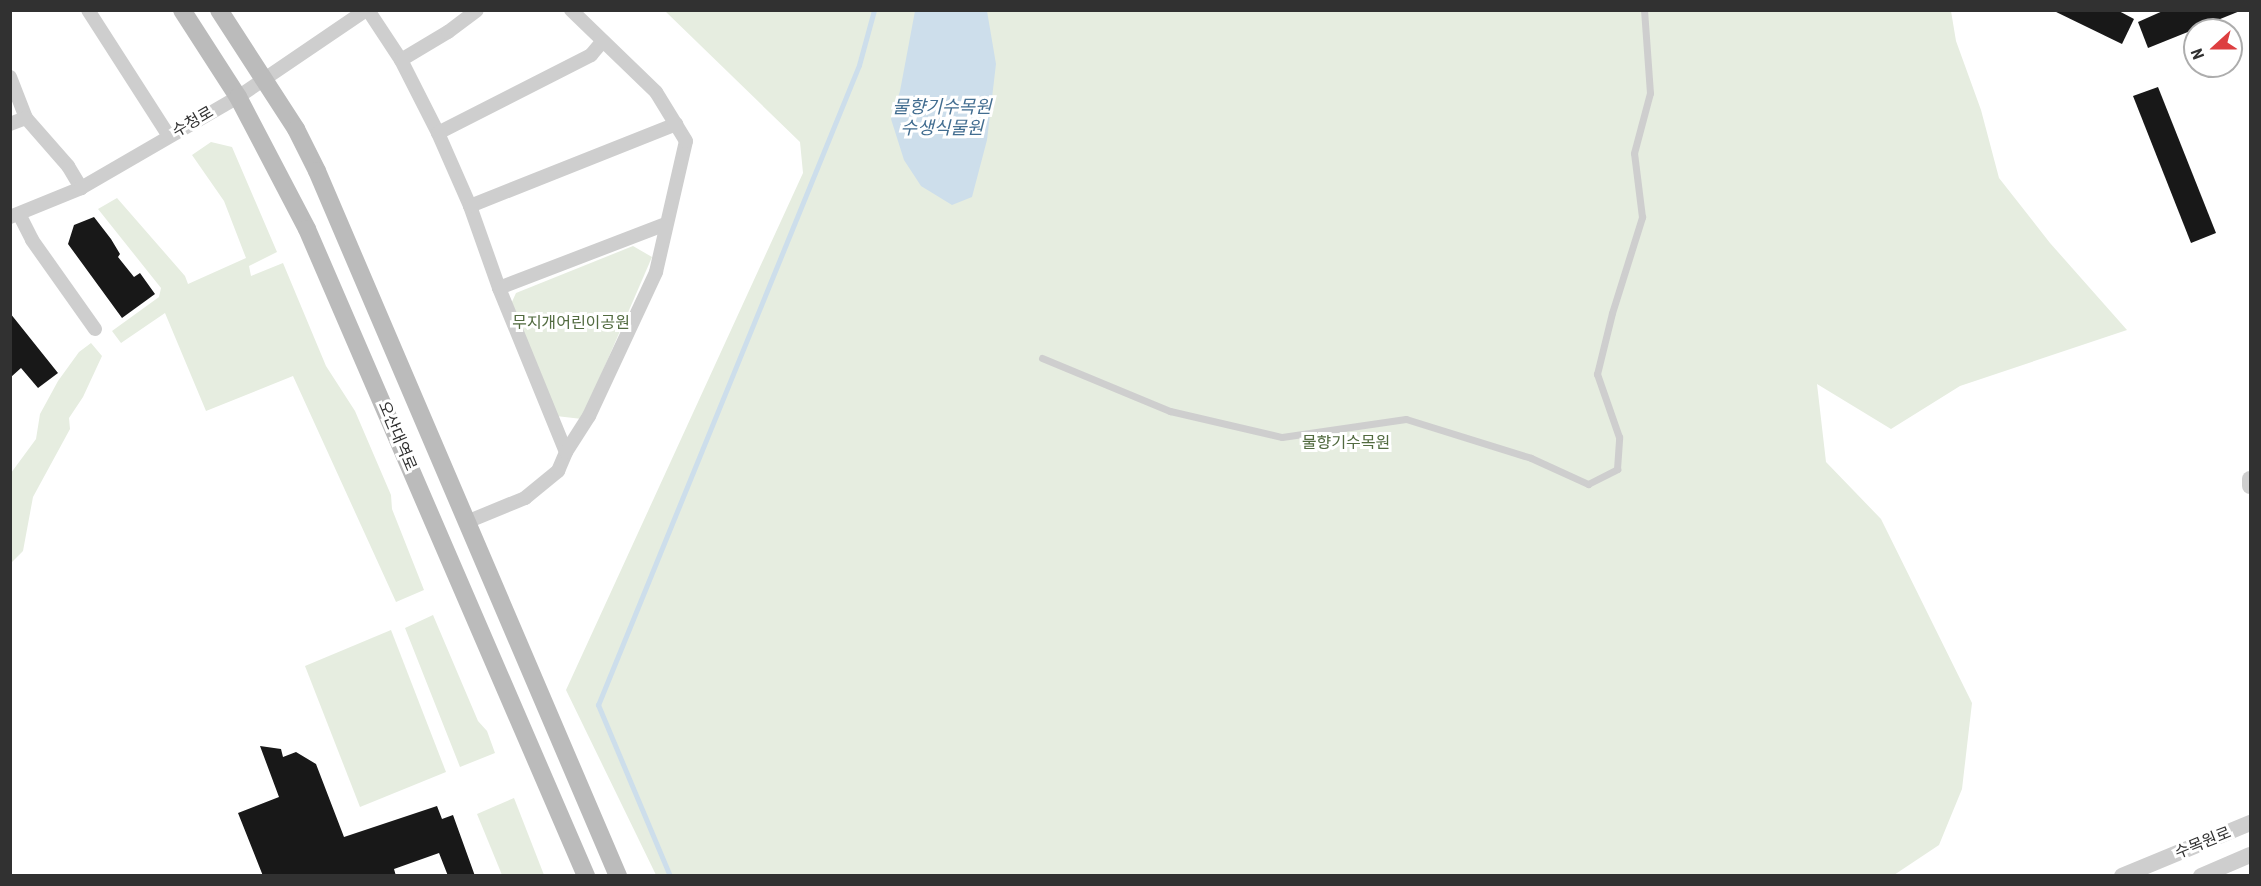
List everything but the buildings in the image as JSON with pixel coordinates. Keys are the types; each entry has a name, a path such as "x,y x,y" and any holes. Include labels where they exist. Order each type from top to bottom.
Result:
{"main road":[{"name":"오산대역로","path":"182,10 238,97 287,186 316,248 586,876"},
{"name":"오산대역로","path":"219,10 296,129 317,171 618,876"}],"street":[{"path":"88,10 169,136"},
{"path":"367,10 400,60 438,133 470,206 499,288 566,452"},
{"name":"수청로","path":"15,216 81,188 238,97 367,10"},
{"path":"400,60 448,32 477,10"},
{"path":"468,521 515,502 539,489 558,471 566,452 589,416 656,272 686,141 656,92 571,10"},
{"path":"438,133 591,55 603,42"},
{"path":"10,77 26,118 68,166 81,188"},
{"path":"10,124 26,118"},
{"path":"470,206 676,124"},
{"path":"15,216 95,329"},
{"path":"499,288 666,225"},
{"path":"2250,479 2250,486"},
{"name":"수목원로","path":"2122,876 2250,823"},
{"name":"수목원로","path":"2201,876 2250,855"}],"lane":[{"path":"1042,358 1170,411 1282,437 1406,418 1531,458 1588,484 1617,469 1619,437 1597,374 1612,313 1642,217 1634,153 1650,93 1644,10"}],"green space":[{"name":"물향기수목원","path":"665,11 1951,11 1956,41 1981,110 1999,178 2050,243 2127,330 1960,386 1891,429 1817,384 1826,462 1881,519 1972,703 1962,789 1939,845 1894,875 656,875 566,690 803,173 800,142"},
{"path":"211,142 232,147 277,252 249,266 251,276 283,263 326,366 355,411 391,495 392,509 424,590 396,602 293,376 206,411 165,313 121,343 112,331 159,297 161,288 98,209 117,198 185,276 188,284 246,258 224,201 192,155"},
{"name":"무지개어린이공원","path":"633,246 652,257 582,419 556,416 511,304 516,293"},
{"path":"91,343 102,356 83,397 69,418 70,429 33,497 23,551 11,563 11,473 36,439 40,414 58,381 79,352"},
{"path":"433,615 478,721 487,731 495,753 460,767 405,628"},
{"path":"391,630 446,772 360,807 305,666"},
{"path":"514,798 544,875 502,875 477,814"}],"water":[{"name":"물향기수목원 수생식물원","path":"915,11 987,11 996,64 987,140 972,197 952,205 921,186 904,160 891,119 900,91"}],"waterway":[{"path":"670,876 598,705 859,65 874,10"}]}
